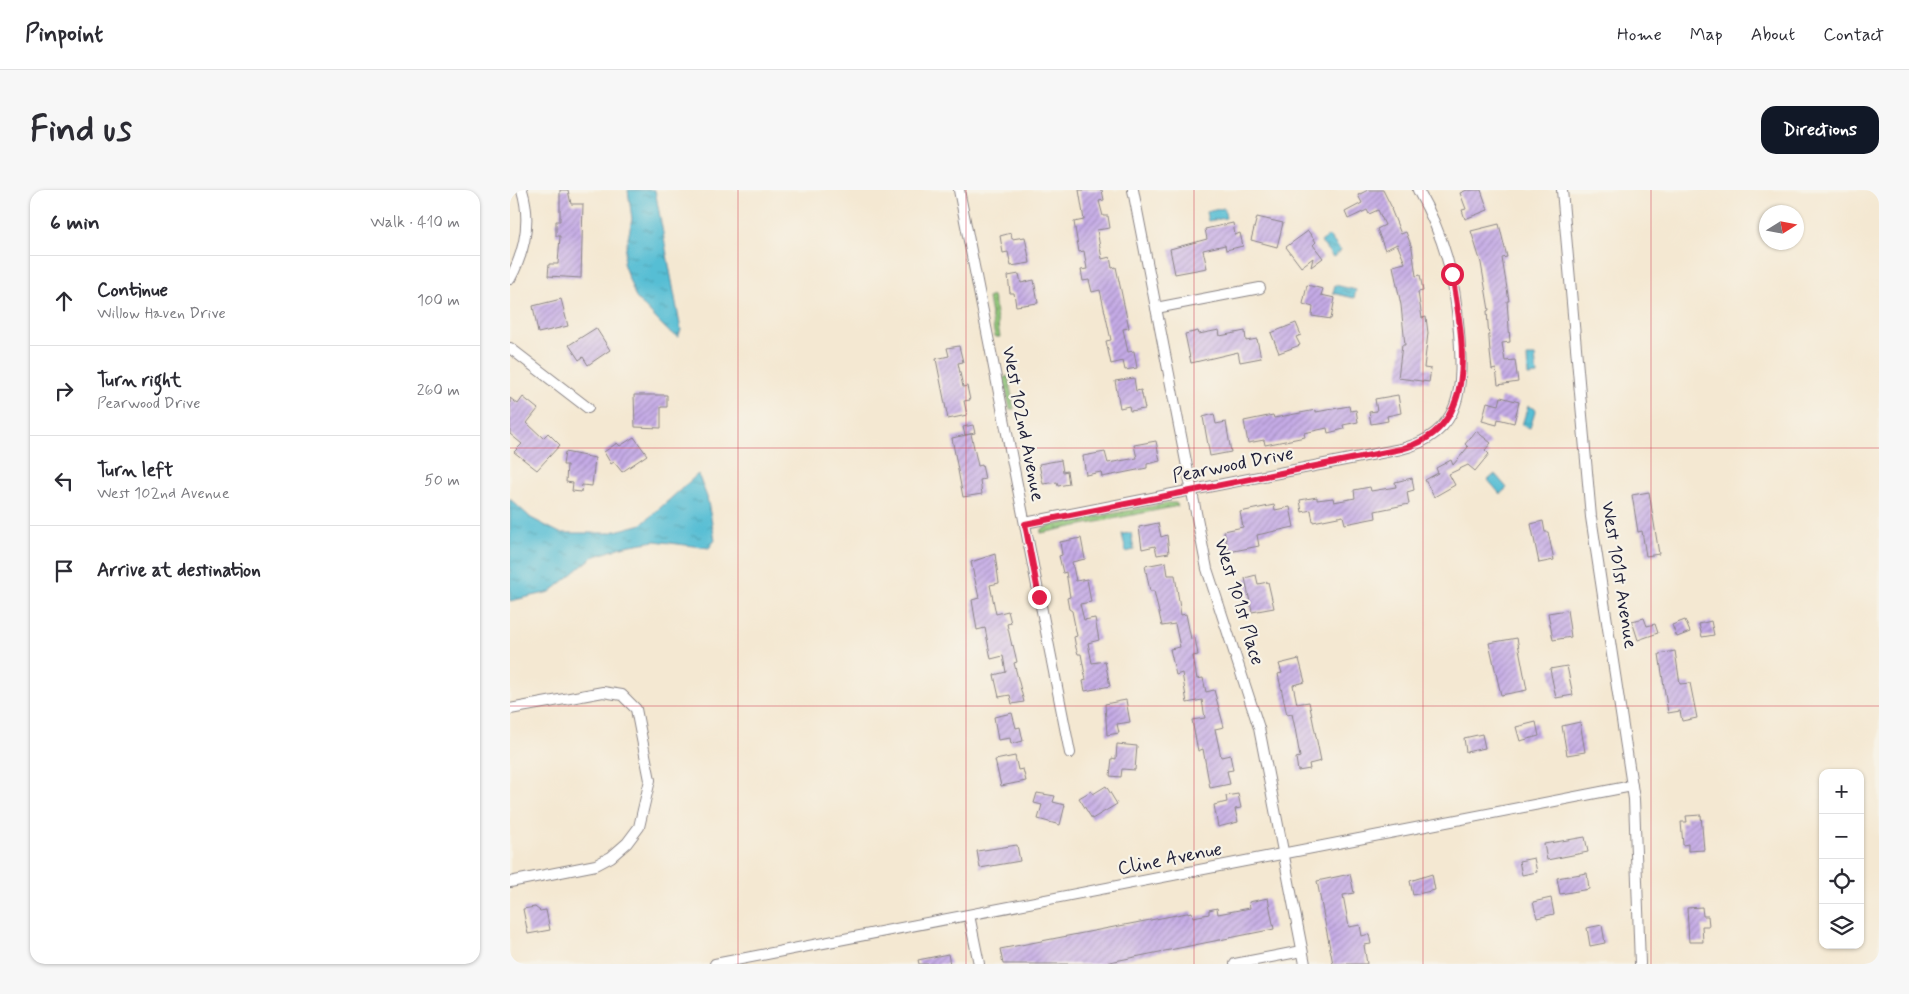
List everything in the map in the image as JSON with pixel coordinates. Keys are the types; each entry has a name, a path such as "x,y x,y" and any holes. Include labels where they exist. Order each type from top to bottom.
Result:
{"street":[{"path":"510,279 519,260 525,236 525,208 522,190"},
{"name":"West 102nd Avenue","path":"959,190 1070,753"},
{"name":"West 101st Place","path":"1133,190 1212,589 1245,678 1259,728 1305,964"},
{"name":"Pearwood Drive","path":"1025,524 1411,446 1428,438 1442,426 1457,402 1462,381 1458,314 1448,256 1437,226 1418,190"},
{"name":"West 101st Avenue","path":"1562,190 1591,517 1632,786 1640,964"},
{"path":"1156,308 1260,288"},
{"path":"510,348 588,408"},
{"path":"510,709 608,691 626,697 633,705 637,715 650,780 639,826 627,843 611,857 596,865 510,882"},
{"name":"Cline Avenue","path":"715,964 1632,786"},
{"path":"970,916 979,964"},
{"path":"1235,964 1302,951"}],"green space":[{"path":"993,296 1000,337 995,337 988,298"},
{"path":"1008,376 1014,409 1010,409 1003,378"},
{"path":"1176,503 1178,506 1041,533 1041,530 1049,526"}],"water":[{"path":"628,190 655,190 681,330 678,337 668,331 636,298 623,263 632,219"},
{"path":"1224,208 1226,218 1208,221 1206,212"},
{"path":"1329,236 1341,251 1333,257 1321,242"},
{"path":"1335,285 1356,290 1354,298 1333,293"},
{"path":"1527,356 1535,356 1537,375 1528,376"},
{"path":"1528,406 1536,409 1530,428 1522,425"},
{"path":"698,474 707,497 715,540 709,548 655,541 625,546 593,557 550,592 510,601 510,499 531,518 560,533 608,533 642,524"},
{"path":"1495,474 1507,488 1500,494 1488,480"},
{"path":"1131,533 1134,550 1126,552 1122,534"}],"building":[{"path":"560,190 568,190 571,204 583,204 581,278 548,276 549,264 558,264 560,236 556,236 556,221 560,221"},
{"path":"1079,190 1102,190 1104,200 1099,201 1103,216 1108,216 1110,228 1097,230 1102,259 1110,257 1112,268 1116,267 1129,328 1123,329 1128,352 1134,351 1137,368 1125,370 1123,361 1111,364 1106,341 1111,340 1100,290 1092,292 1089,280 1083,281 1081,270 1087,269 1084,251 1079,252 1074,222 1084,220"},
{"path":"1368,190 1383,190 1392,208 1401,234 1406,232 1412,248 1416,276 1420,275 1423,291 1418,292 1422,318 1426,317 1428,333 1424,368 1431,369 1429,382 1398,378 1402,345 1405,345 1401,305 1393,266 1405,263 1397,244 1385,250 1377,229 1385,225 1378,210 1369,214 1367,210 1348,219 1345,212 1362,203 1358,195"},
{"path":"1467,190 1481,190 1488,210 1465,219 1462,210 1466,209 1460,193"},
{"path":"1257,217 1283,223 1277,247 1251,240"},
{"path":"1233,223 1235,235 1240,233 1243,246 1226,250 1225,245 1203,250 1207,268 1175,274 1170,249 1207,239 1205,229"},
{"path":"1499,224 1507,257 1502,258 1509,301 1507,301 1510,342 1502,343 1505,361 1515,360 1518,382 1498,385 1496,369 1492,370 1487,311 1489,310 1481,263 1471,231"},
{"path":"1308,231 1316,242 1313,245 1323,258 1311,267 1313,258 1301,267 1286,247"},
{"path":"1011,233 1012,239 1025,237 1030,263 1011,266 1008,252 1003,253 1000,236"},
{"path":"1019,274 1021,283 1034,280 1038,303 1016,306 1014,293 1010,293 1008,276"},
{"path":"1307,285 1323,289 1321,295 1335,298 1331,319 1312,316 1313,307 1303,304"},
{"path":"561,299 568,326 538,333 533,306"},
{"path":"1296,323 1301,335 1296,337 1300,345 1279,353 1271,333"},
{"path":"596,328 610,350 588,365 583,357 579,360 569,345"},
{"path":"1219,330 1220,336 1245,331 1246,341 1257,339 1261,358 1240,362 1238,352 1191,363 1185,334 1198,331 1199,334"},
{"path":"959,346 963,362 958,363 963,387 967,386 970,400 964,401 967,415 948,419 936,359 949,356 947,348"},
{"path":"1134,378 1136,391 1141,390 1145,409 1130,411 1129,406 1120,408 1115,381"},
{"path":"634,395 667,395 667,407 661,407 661,428 635,427"},
{"path":"1398,395 1401,413 1387,416 1388,421 1371,424 1369,412 1377,411 1375,399"},
{"path":"523,397 538,409 527,423 543,438 548,433 560,445 537,470 514,452 522,444 510,434 510,398 518,404"},
{"path":"1501,397 1519,402 1514,423 1498,419 1497,425 1482,421 1487,402 1499,405"},
{"path":"1349,406 1350,411 1356,410 1358,422 1343,425 1344,429 1328,433 1327,428 1304,433 1305,437 1265,445 1264,440 1248,443 1244,421 1273,415 1274,418"},
{"path":"1214,414 1216,424 1226,422 1231,452 1210,456 1203,417"},
{"path":"973,425 975,433 965,435 963,427"},
{"path":"1476,431 1491,443 1485,450 1489,454 1475,471 1468,465 1449,474 1455,485 1434,497 1425,480 1438,473 1436,468 1451,460 1453,465 1468,447 1465,444"},
{"path":"971,434 978,466 982,465 985,479 980,480 982,494 963,497 952,438"},
{"path":"634,437 647,455 622,472 614,462 611,464 604,452 617,443 620,446"},
{"path":"1156,441 1160,461 1147,464 1147,468 1102,477 1101,472 1086,475 1083,456 1105,452 1108,463 1137,458 1134,445"},
{"path":"565,452 595,458 592,486 582,485 581,492 572,491 573,483 566,482 567,465 563,465"},
{"path":"1061,460 1063,472 1067,471 1069,484 1058,486 1057,482 1043,484 1039,464"},
{"path":"1412,478 1414,490 1407,492 1409,504 1375,511 1376,518 1345,524 1343,516 1313,522 1311,510 1302,512 1300,500 1317,497 1317,500 1333,498 1334,502 1355,498 1354,490 1370,487 1371,491 1396,487 1395,482"},
{"path":"1649,492 1659,554 1646,556 1642,531 1638,532 1632,495"},
{"path":"1274,505 1275,510 1290,507 1294,527 1257,535 1259,546 1229,552 1224,531 1243,527 1240,512"},
{"path":"1543,521 1545,532 1548,532 1554,560 1539,563 1531,524"},
{"path":"1158,523 1161,537 1167,535 1169,553 1157,555 1155,546 1142,549 1139,527"},
{"path":"1081,538 1085,559 1072,562 1076,581 1087,579 1091,602 1080,604 1084,620 1095,618 1099,640 1088,643 1092,663 1105,661 1110,686 1085,691 1083,681 1086,680 1081,654 1078,654 1076,648 1074,637 1077,636 1072,611 1069,609 1067,598 1070,597 1066,572 1063,573 1059,556 1062,555 1060,542"},
{"path":"995,554 999,583 990,585 996,614 1008,611 1011,623 1007,624 1017,662 1014,663 1024,702 1012,704 1010,695 999,697 994,675 1006,672 1003,656 991,659 985,628 977,630 972,600 979,598 971,562"},
{"path":"1166,562 1168,575 1175,575 1181,615 1186,614 1191,639 1195,638 1198,655 1193,656 1197,679 1203,678 1206,692 1214,690 1224,727 1215,729 1221,757 1230,755 1233,770 1227,771 1230,784 1210,788 1203,749 1198,751 1192,720 1205,718 1202,700 1187,703 1182,673 1176,675 1170,649 1180,647 1175,624 1162,626 1154,591 1150,591 1145,566"},
{"path":"1256,575 1258,584 1268,582 1274,608 1252,612 1245,578"},
{"path":"1567,610 1571,637 1553,640 1548,613"},
{"path":"1644,618 1647,626 1655,624 1658,633 1638,640 1632,621"},
{"path":"1685,620 1690,632 1677,637 1672,625"},
{"path":"1711,621 1714,635 1702,637 1699,624"},
{"path":"1517,638 1527,690 1501,695 1489,643"},
{"path":"1675,651 1680,684 1690,683 1697,718 1682,721 1680,711 1668,713 1659,654"},
{"path":"1299,659 1305,682 1293,685 1297,704 1309,702 1321,761 1309,764 1310,769 1298,771 1296,758 1300,757 1295,728 1292,714 1287,715 1278,674 1282,673 1279,664"},
{"path":"1567,666 1573,695 1556,698 1550,669"},
{"path":"1126,700 1130,722 1117,724 1119,733 1107,735 1105,704"},
{"path":"1012,713 1016,728 1020,727 1023,741 1011,744 1010,738 998,740 994,717"},
{"path":"1536,722 1539,736 1520,741 1516,727"},
{"path":"1580,722 1585,752 1567,755 1562,726"},
{"path":"1482,734 1485,748 1466,752 1464,738"},
{"path":"1117,744 1137,746 1135,770 1122,769 1121,777 1110,776 1112,758 1116,759"},
{"path":"1015,756 1018,770 1023,769 1026,781 1001,786 995,760"},
{"path":"1106,786 1117,804 1092,819 1079,798 1091,791 1093,794"},
{"path":"1037,793 1055,796 1053,802 1065,805 1060,825 1038,819 1042,805 1034,803"},
{"path":"1238,794 1241,808 1235,809 1238,822 1218,827 1214,805 1227,802 1226,796"},
{"path":"1701,815 1704,850 1688,851 1688,844 1683,845 1681,822 1687,822 1686,816"},
{"path":"1585,837 1588,852 1547,860 1544,844"},
{"path":"1017,845 1020,861 980,868 977,851"},
{"path":"1534,858 1537,872 1522,875 1519,861"},
{"path":"1587,873 1589,889 1560,894 1557,878"},
{"path":"1350,874 1354,893 1343,895 1349,927 1360,925 1362,936 1369,934 1371,944 1364,945 1367,964 1333,964 1317,881"},
{"path":"1432,874 1435,890 1413,895 1410,881"},
{"path":"1268,898 1274,929 1100,964 1003,964 1000,949 1192,912 1193,917 1209,914 1209,910 1217,908 1218,914 1250,908 1249,902"},
{"path":"1551,898 1554,914 1537,918 1533,902"},
{"path":"535,907 540,911 546,910 550,930 528,934 523,909"},
{"path":"1702,907 1703,916 1708,916 1709,926 1702,926 1703,942 1689,942 1687,908"},
{"path":"1602,925 1605,943 1590,946 1587,928"},
{"path":"948,954 950,964 919,964 918,960"}],"route":[{"path":"1039,597 1025,524 1401,449 1420,443 1436,432 1450,415 1457,402 1462,381 1458,320 1452,274"}]}
